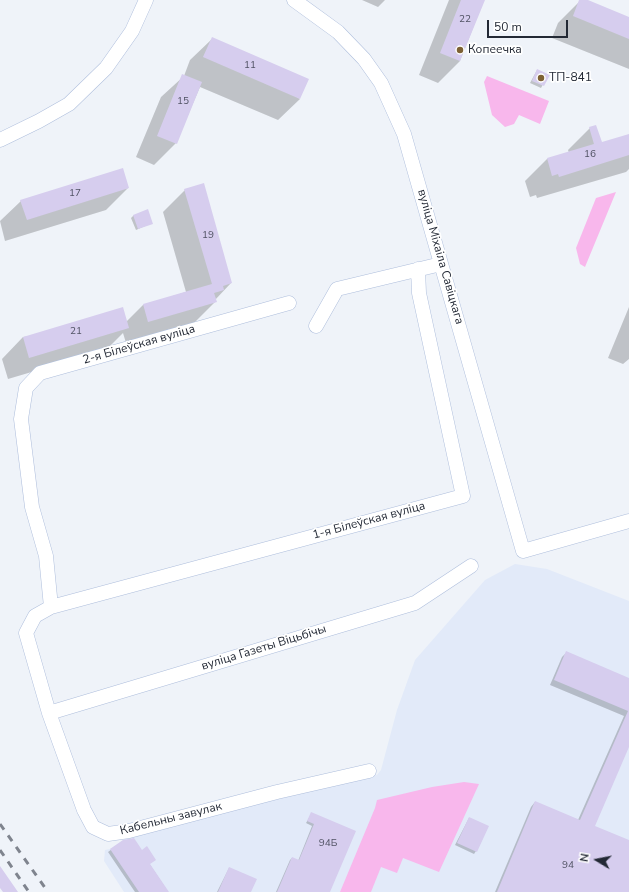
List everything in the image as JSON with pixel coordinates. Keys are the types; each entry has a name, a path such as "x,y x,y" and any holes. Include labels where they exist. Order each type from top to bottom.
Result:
{"street":[{"path":"0,140 68,104 101,74 132,31 146,0"},
{"name":"вуліца Міхаіла Савіцкага","path":"294,0 338,32 364,59 381,83 404,134 523,551 629,521"},
{"path":"316,326 336,289 441,264"},
{"name":"1-я Білеўская вуліца","path":"51,607 463,496 418,293 418,269"},
{"name":"2-я Білеўская вуліца","path":"51,607 46,556 32,507 21,419 26,388 40,372 289,302"},
{"name":"вуліца Газеты Віцьбічы","path":"49,713 415,603 471,566"},
{"name":"Кабельны завулак","path":"51,607 35,616 26,633 49,713 92,828 108,834 129,831 277,792 369,771"}],"shaded area":[{"path":"487,76 549,101 540,124 519,115 514,124 505,127 492,115 484,82"},
{"path":"616,192 585,267 580,264 576,248 596,198"},
{"path":"515,564 547,569 629,601 629,892 124,892 104,861 105,850 110,849 131,835 377,775 381,770 397,710 415,660 485,580"},
{"path":"464,782 479,784 439,872 403,858 397,873 381,867 371,892 340,892 377,800 432,787"}],"building":[{"path":"461,0 485,0 460,61 440,53"},
{"path":"579,0 588,0 629,17 629,39 573,16"},
{"path":"212,37 309,79 300,99 203,57"},
{"name":"ТП-841","path":"537,69 550,75 544,86 532,81"},
{"path":"182,74 202,82 177,144 157,136"},
{"path":"596,125 602,142 629,134 629,155 559,177 558,174 552,176 547,158 594,144 589,127"},
{"path":"123,168 129,188 27,220 20,200"},
{"path":"204,183 232,283 223,286 224,290 214,293 217,302 148,322 143,304 212,284 184,189"},
{"path":"148,209 153,224 138,229 133,215"},
{"path":"123,307 129,328 29,358 23,337"},
{"path":"566,651 629,678 629,747 595,826 629,840 629,892 497,892 535,801 580,820 628,711 554,680"},
{"path":"311,812 356,831 330,892 277,892 292,857 299,860 314,824 307,821"},
{"path":"469,817 489,826 477,852 457,843"},
{"path":"134,838 142,850 147,846 156,860 150,864 169,892 139,892 110,849 123,840"},
{"path":"0,866 18,892 3,892 0,888"},
{"path":"229,867 257,879 251,892 218,892"}],"railway":[{"path":"0,824 48,892"},
{"path":"0,850 29,892"}],"place":[{"name":"Копеечка","path":"460,50"},
{"name":"ТП-841","path":"541,78"}]}
